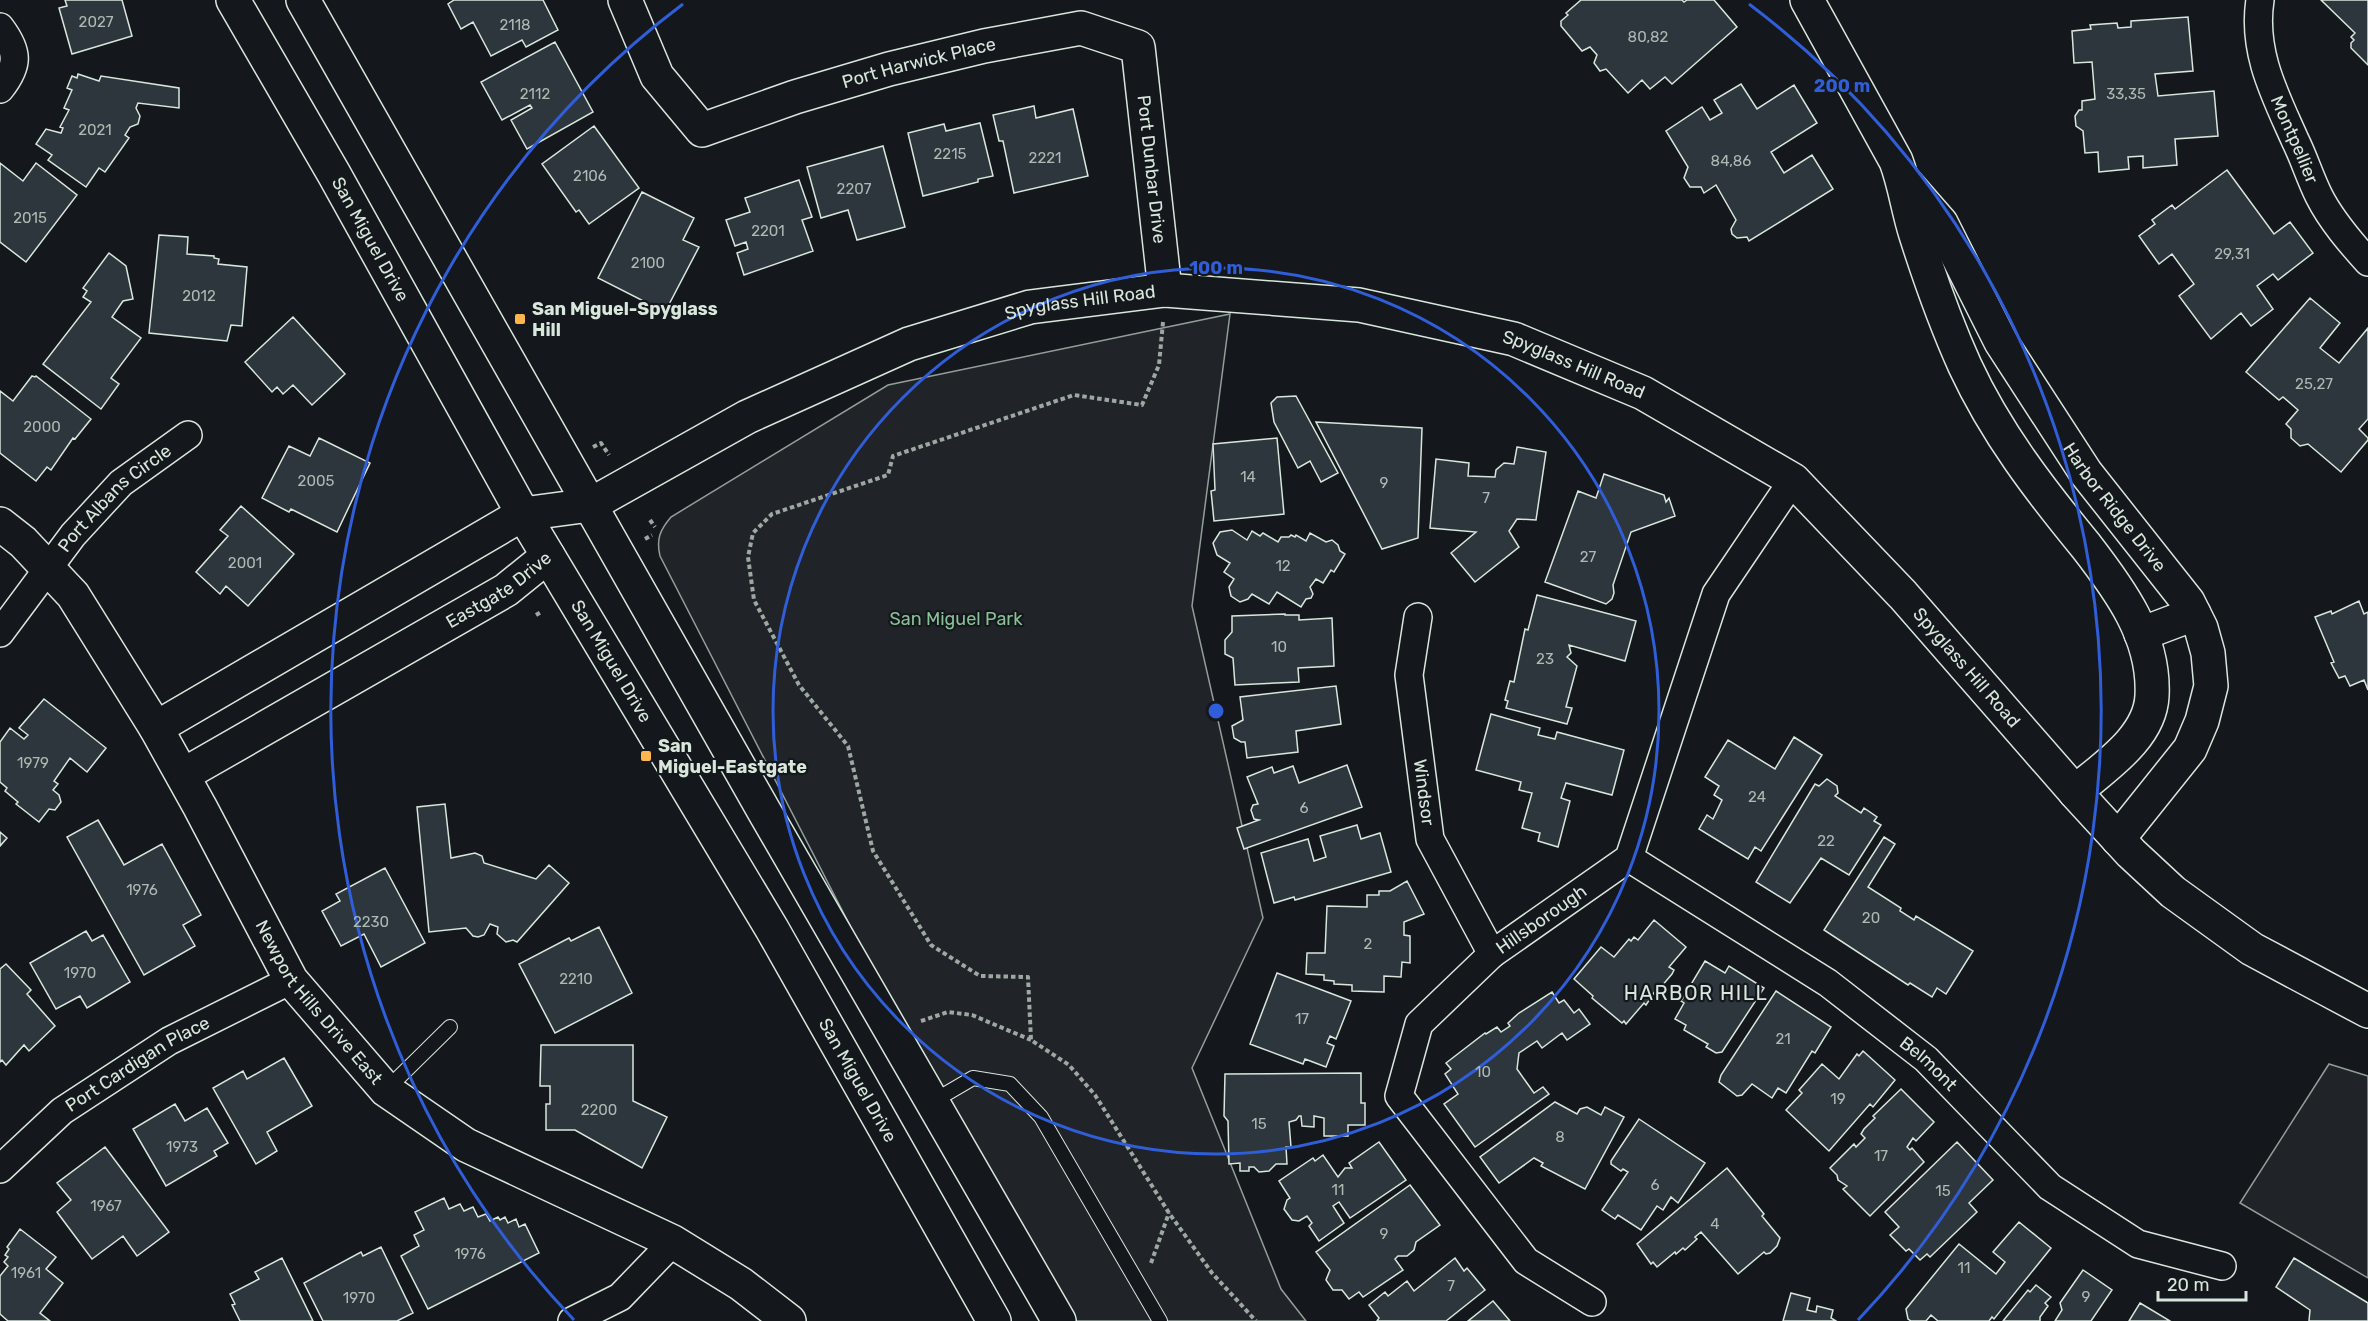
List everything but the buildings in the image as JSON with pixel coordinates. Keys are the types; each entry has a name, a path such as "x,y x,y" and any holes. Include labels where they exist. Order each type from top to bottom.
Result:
{"main road":[{"name":"San Miguel Drive","path":"232,0 334,174 523,514 766,919 994,1321"},
{"path":"303,0 1059,1321"},
{"name":"Port Harwick Place","path":"624,0 657,76 702,129 857,78 984,46 1081,28 1138,47"},
{"name":"Harbor Ridge Drive","path":"1806,0 1896,160 1916,233 1964,364 1986,409 2012,450 2113,581 2131,610 2141,634 2150,664 2152,697 2146,718 2136,736 2074,792"},
{"name":"Port Dunbar Drive","path":"1138,47 1165,290"},
{"name":"Harbor Ridge Drive","path":"1903,179 1941,223 2001,342 2086,473 2188,602 2201,628 2208,653 2211,686 2202,721 2190,749 2118,839"},
{"name":"Spyglass Hill Road","path":"590,504 747,417 909,344 1030,307 1165,290 1359,305 1514,339 1643,393 1793,480 1904,595 2074,792 2173,892 2252,949 2368,1011"},
{"path":"156,728 523,514 590,504"},
{"name":"Eastgate Drive","path":"183,775 506,590 548,556 590,504"},
{"name":"Newport Hills Drive East","path":"0,524 23,542 73,595 183,775 291,980 386,1090 466,1145 673,1242 741,1284 789,1321"},
{"path":"2141,634 2194,614"}],"street":[{"name":"Montpellier","path":"2260,0 2257,16 2260,51 2269,84 2319,197 2351,243 2368,262"},
{"path":"0,27 14,52 15,66 0,89"},
{"name":"Port Albans Circle","path":"0,633 73,535 122,483 188,435"},
{"path":"1629,858 1716,594 1793,480"},
{"name":"Windsor","path":"1418,617 1409,675 1430,839 1492,954"},
{"name":"Hillsborough","path":"1592,1302 1526,1261 1399,1096 1419,1024 1492,954 1629,858"},
{"name":"Belmont","path":"1629,858 1828,983 1926,1059 2050,1187 2138,1244 2222,1266"},
{"name":"Port Cardigan Place","path":"0,1169 72,1104 170,1041 291,980"},
{"path":"572,1321 620,1297 673,1242"}],"lane":[{"path":"386,1090 450,1028"},
{"path":"932,1102 973,1078 1010,1084 1041,1118 1160,1321"}],"path":[{"path":"1031,1040 1028,977 980,975 931,945 873,851 848,746 799,685 754,600 748,557 753,533 772,514 888,475 893,456 1074,395 1142,405 1159,365 1165,290"},
{"path":"601,442 609,455"},
{"path":"650,520 655,527"},
{"path":"644,540 652,535"},
{"path":"536,615 541,612"},
{"path":"891,1031 948,1012 972,1015 1031,1040 1069,1065 1095,1095 1169,1213 1212,1273 1256,1321"},
{"path":"1141,1290 1169,1213"}],"green space":[{"name":"San Miguel Park","path":"1230,314 1192,606 1263,918 1192,1068 1281,1289 1306,1321 1069,1321 917,1056 660,556 659,540 664,526 671,517 888,385"},
{"path":"2329,1064 2368,1076 2368,1278 2240,1203"}],"place":[{"name":"San Miguel-Spyglass Hill","path":"520,319"},
{"name":"San Miguel-Eastgate","path":"646,756"}],"district":[{"name":"HARBOR HILL","path":"1696,993"}]}
